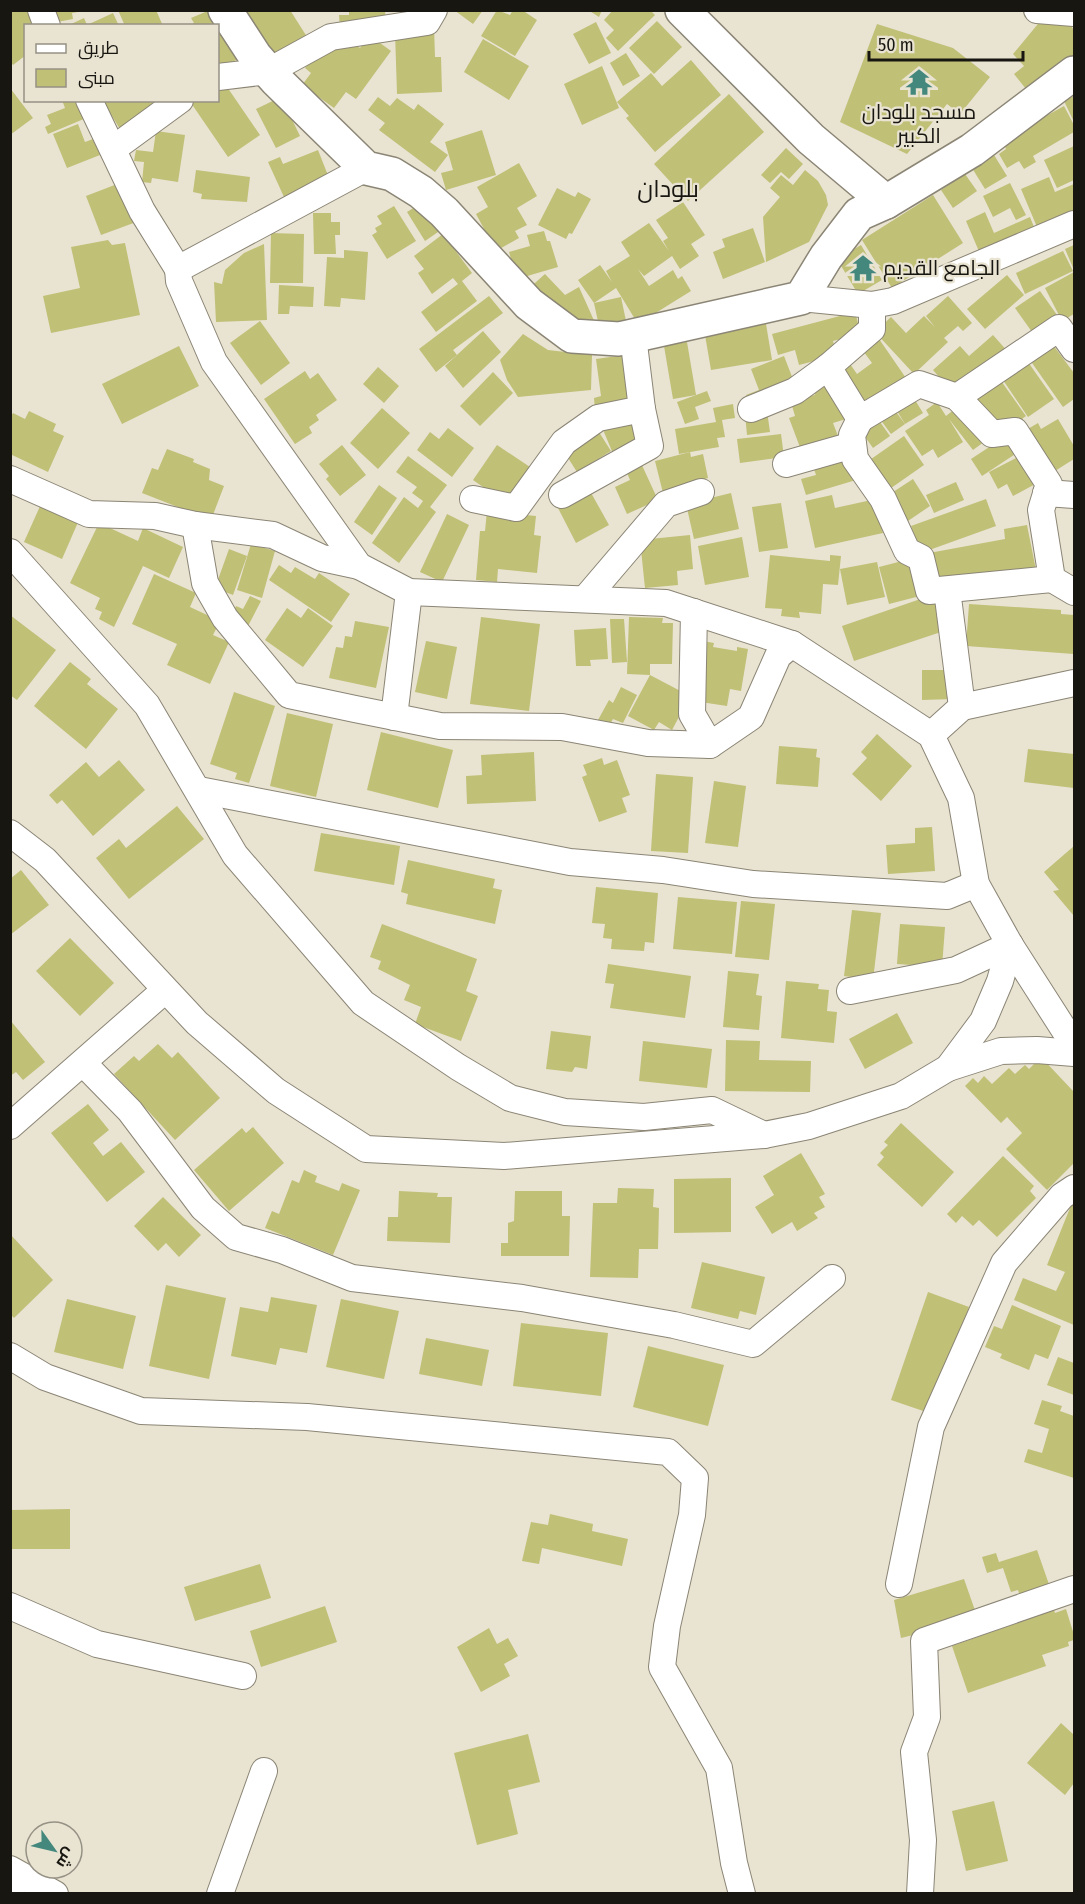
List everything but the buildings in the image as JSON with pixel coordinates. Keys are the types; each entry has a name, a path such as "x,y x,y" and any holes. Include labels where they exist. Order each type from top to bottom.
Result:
{"main road":[{"path":"225,10 268,71 366,168 393,174 421,192 444,212 529,304 572,336 619,339 801,298 826,257 859,214 886,202 972,150 1074,73"},
{"path":"682,10 811,139 886,202"}],"street":[{"path":"219,77 268,71 330,37 427,22 434,10"},
{"path":"1037,10 1074,13"},
{"path":"90,102 142,211 178,269 179,281 214,362 359,567"},
{"path":"113,149 177,102"},
{"path":"178,269 366,168"},
{"path":"801,298 873,305 893,301 1074,224"},
{"path":"751,409 795,391 828,367 872,329 873,305"},
{"path":"957,397 1059,328 1074,349"},
{"path":"562,495 650,446 642,409 633,336"},
{"path":"828,367 860,418"},
{"path":"1052,579 1041,510 1049,484 1015,431 992,434 957,397 920,384 860,418 852,435 855,459 883,499 907,551 921,558 929,591 1052,579 1074,592"},
{"path":"473,499 516,508 564,442 598,418 642,409"},
{"path":"786,464 853,445"},
{"path":"10,479 89,514 155,516 195,525 273,535 322,558 359,567 408,592 666,603 792,644 931,735 961,798 976,884 1010,945 1074,1045"},
{"path":"585,599 666,504 701,492"},
{"path":"1046,493 1074,495"},
{"path":"195,525 205,583 225,618 289,695 393,717 440,726 562,727 648,744 710,745 751,717 778,656 792,644"},
{"path":"10,552 147,705 199,790 235,855 363,1003 458,1067 510,1098 565,1112 644,1117 712,1110 764,1135"},
{"path":"947,590 962,707"},
{"path":"393,717 408,592"},
{"path":"694,612 692,714 710,745"},
{"path":"931,735 962,707 1074,683"},
{"path":"199,790 570,862 663,870 753,884 947,896 976,884"},
{"path":"10,833 45,860 197,1023 276,1091 366,1149 504,1156 764,1135 809,1126 901,1096 948,1068 1001,1051 1037,1050 1074,1053"},
{"path":"850,991 956,970 1010,945"},
{"path":"948,1068 983,1021 1000,981 1010,945"},
{"path":"10,1126 165,990"},
{"path":"83,1063 130,1111 204,1208 236,1237 282,1250 352,1278 563,1305 674,1325 753,1344 832,1278"},
{"path":"899,1584 931,1427 1004,1263 1062,1196 1074,1188"},
{"path":"10,1356 45,1377 141,1411 307,1417 668,1452 695,1478 692,1515 667,1626 662,1667 719,1768 734,1863 742,1893"},
{"path":"920,1893 923,1840 914,1752 927,1717 924,1641 1074,1589"},
{"path":"10,1606 97,1644 243,1676"},
{"path":"220,1893 264,1771"},
{"path":"10,1869 55,1893"}],"place":[{"name":"مسجد بلودان الكبير","path":"919,82"},
{"name":"الجامع القديم","path":"863,268"}],"district":[{"name":"بلودان","path":"668,189"}]}
